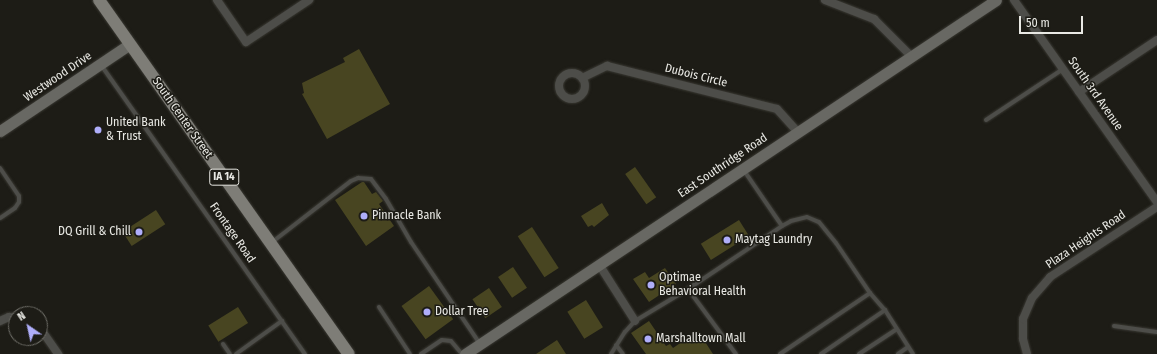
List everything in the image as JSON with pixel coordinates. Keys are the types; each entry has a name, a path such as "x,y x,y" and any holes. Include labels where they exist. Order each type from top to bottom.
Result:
{"main road":[{"name":"South Center Street","path":"99,0 349,354"}],"street":[{"path":"217,0 246,42 309,0"},
{"path":"825,0 874,19 911,56"},
{"name":"East Southridge Road","path":"463,354 600,266 797,131 996,0"},
{"name":"South 3rd Avenue","path":"1014,0 1157,202"},
{"path":"1079,92 1157,40"},
{"name":"Westwood Drive","path":"0,131 130,44"},
{"name":"Dubois Circle","path":"582,78 607,66 777,109 797,131"},
{"name":"Plaza Heights Road","path":"1027,354 1022,339 1023,319 1032,298 1050,277 1157,207"},
{"path":"600,266 635,320"},
{"path":"48,340 58,354"}],"lane":[{"name":"Frontage Road","path":"100,64 305,354"},
{"path":"986,120 1063,69"},
{"path":"0,168 19,196 19,202 15,208 0,218"},
{"path":"742,168 782,226"},
{"path":"270,243 351,181 358,178 371,179 386,199 411,242 480,344"},
{"path":"611,354 625,332 635,320 688,289 782,226 791,221 807,217 820,222 870,293 884,310 913,354"},
{"path":"688,289 736,354"},
{"path":"780,354 870,293"},
{"path":"379,307 410,354"},
{"path":"821,354 884,310"},
{"path":"236,354 282,321"},
{"path":"1114,326 1157,332"},
{"path":"859,354 897,329"},
{"path":"421,354 442,340 450,341 463,354"},
{"path":"223,344 230,354"},
{"path":"616,345 623,354"},
{"path":"898,354 908,347"}],"building":[{"path":"359,49 390,104 327,139 302,94 304,93 302,83 345,62 343,58"},
{"path":"635,167 656,197 646,204 625,174"},
{"path":"364,182 372,194 376,192 383,201 379,204 394,226 366,246 335,200"},
{"path":"602,203 609,215 594,227 592,225 588,227 581,216"},
{"path":"156,210 165,224 132,246 122,232"},
{"path":"739,220 749,236 711,260 701,244"},
{"path":"532,227 559,268 544,277 518,236"},
{"path":"513,267 527,288 512,298 498,277"},
{"path":"665,268 676,284 649,302 633,279 645,272 649,278"},
{"name":"Dollar Tree","path":"429,286 453,319 426,339 401,306"},
{"path":"489,288 502,307 485,318 472,299"},
{"path":"586,300 603,327 584,339 567,312"},
{"path":"238,307 248,323 218,342 208,326"},
{"name":"Marshalltown Mall","path":"649,321 666,346 670,344 673,348 698,331 713,354 646,354 631,333"},
{"path":"557,340 566,354 536,354"}],"place":[{"name":"United Bank & Trust","path":"98,130"},
{"name":"Pinnacle Bank","path":"364,216"},
{"name":"DQ Grill & Chill","path":"139,232"},
{"name":"Maytag Laundry","path":"727,240"},
{"name":"Optimae Behavioral Health","path":"651,285"},
{"name":"Dollar Tree","path":"427,312"},
{"name":"Marshalltown Mall","path":"648,339"}]}
